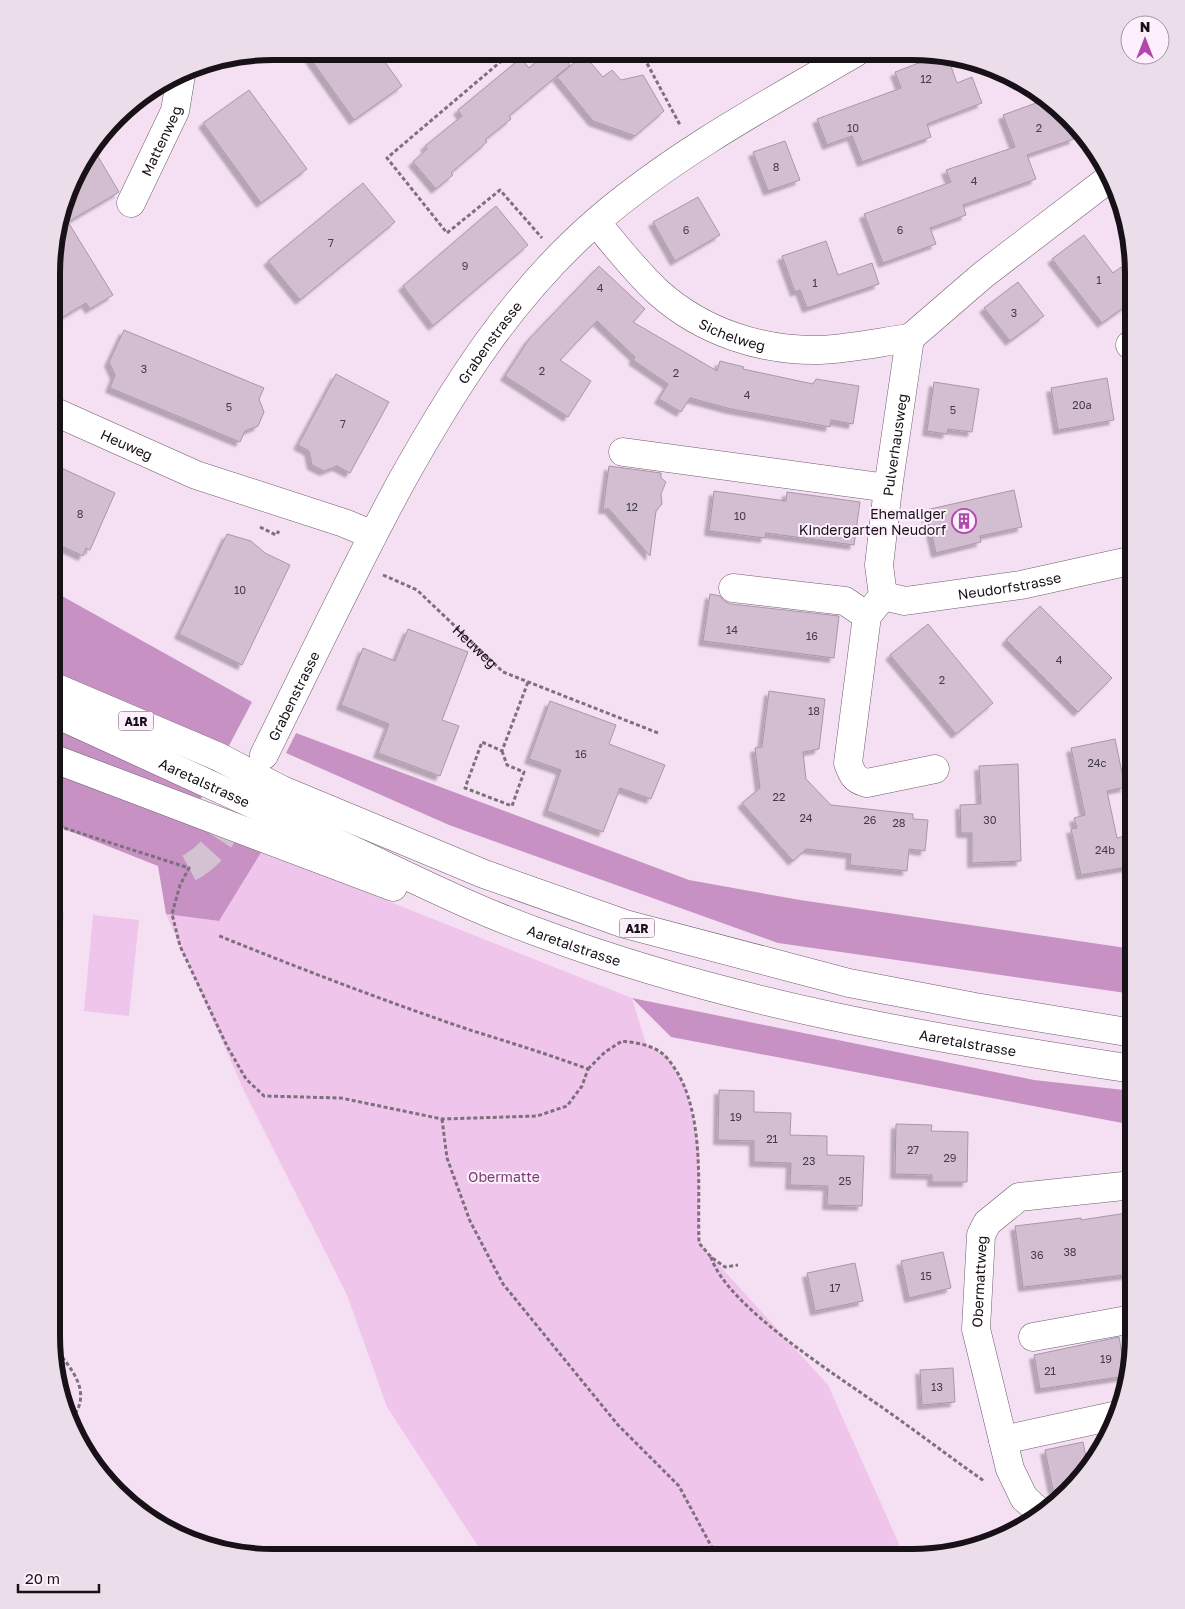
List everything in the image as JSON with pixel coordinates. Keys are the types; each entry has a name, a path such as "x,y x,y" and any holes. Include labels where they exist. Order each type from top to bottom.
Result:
{"main road":[{"name":"Grabenstrasse","path":"264,755 372,535 440,411 485,344 559,258 596,222 631,193 764,105 843,60"},
{"name":"Mattenweg","path":"131,203 175,111 180,82"},
{"path":"910,338 983,275 1104,182"},
{"name":"Sichelweg","path":"596,222 658,292 687,315 714,330 757,344 785,349 820,350 910,338"},
{"name":"Pulverhausweg","path":"910,338 888,488 875,606 848,762 852,774 858,781 867,782 935,769"},
{"name":"Heuweg","path":"60,415 196,475 344,523 372,535"},
{"path":"623,452 888,488"},
{"name":"Neudorfstrasse","path":"875,606 1021,585 1125,562"},
{"path":"733,588 875,606"},
{"path":"60,678 219,757"},
{"name":"Aaretalstrasse","path":"60,689 219,757 282,790 484,874 625,924 849,983 975,1007 1125,1032"},
{"name":"Aaretalstrasse","path":"60,716 401,873 538,933 677,977 795,1009 1007,1050 1125,1069"},
{"path":"60,761 392,887 538,933"},
{"name":"Obermattweg","path":"1033,1506 1010,1469 976,1328 981,1235 987,1223 1019,1197 1125,1186"},
{"path":"1033,1337 1125,1320"},
{"path":"1003,1440 1109,1417"}],"path":[{"path":"503,60 387,158 447,233 500,190 559,258"},
{"path":"645,60 694,150"},
{"name":"Heuweg","path":"358,564 417,590 503,672 658,733"},
{"path":"502,751 482,742 465,788 512,806 524,772 507,765 502,751 528,682"},
{"path":"60,827 189,868 180,885 172,914 180,946 227,1046 246,1079 264,1096 341,1098 442,1119 537,1116 568,1106 582,1086 588,1069 604,1052 622,1040 646,1044 667,1056 685,1086 699,1149 699,1243 711,1257 725,1267 738,1265"},
{"path":"217,935 454,1024 588,1069"},
{"path":"442,1119 447,1158 470,1221 503,1284 618,1425 679,1486 713,1549"},
{"path":"711,1257 715,1268 731,1289 759,1315 832,1373 882,1407 1006,1498 1033,1506"},
{"path":"61,1355 73,1370 80,1384 81,1399 75,1414"}],"green space":[{"name":"Obermatte","path":"262,851 632,998 646,1044 667,1056 685,1086 699,1149 699,1243 828,1385 900,1549 480,1549 387,1407 347,1295 244,1091 166,914 219,921"},
{"path":"60,912 64,913 60,956"},
{"path":"93,915 139,920 129,1016 84,1011"}],"shaded area":[{"path":"60,595 252,702 193,814 262,851 219,921 166,914 158,866 60,827"},
{"path":"296,733 689,880 800,900 1125,948 1125,993 778,943 449,825 286,753"},
{"path":"632,998 1034,1080 1125,1090 1125,1123 671,1037"}],"building":[{"path":"311,60 384,60 402,86 354,120"},
{"path":"519,60 523,60 529,68 538,60 566,60 570,65 509,116 511,119 485,140 487,142 451,173 453,175 436,189 413,162 427,149 425,146 462,116 458,110"},
{"path":"578,60 588,60 603,77 612,70 621,80 643,75 664,111 635,136 593,121 557,77"},
{"path":"924,61 950,63 957,83 972,77 982,103 927,124 931,137 862,162 852,136 827,145 817,119 901,88 895,72"},
{"path":"249,90 307,169 261,203 203,123"},
{"path":"1039,102 1063,122 1074,139 1027,155 1036,179 963,205 966,215 930,228 936,244 883,263 864,214 951,182 946,170 1015,147 1003,115"},
{"path":"785,141 800,180 768,191 753,152"},
{"path":"97,154 119,192 68,222 113,295 90,309 86,303 60,319 60,259 64,231 76,191"},
{"path":"363,183 395,222 300,300 268,261"},
{"path":"698,197 720,235 675,261 653,222"},
{"path":"496,206 528,245 433,326 403,286"},
{"path":"1084,235 1113,273 1121,267 1125,273 1125,306 1102,323 1052,259"},
{"path":"826,241 838,275 872,263 879,284 807,308 800,290 795,292 782,256"},
{"path":"599,266 645,309 633,322 717,371 720,361 744,367 743,369 813,384 816,379 859,386 853,424 831,420 830,427 731,409 690,398 681,412 659,399 668,384 633,360 635,357 597,321 560,360 591,381 568,417 505,376 529,339"},
{"path":"1018,282 1044,316 1010,341 984,308"},
{"path":"124,330 264,388 259,399 264,412 258,426 245,431 240,442 110,388 115,375 109,362"},
{"path":"336,374 389,402 350,473 337,466 324,471 312,465 309,451 298,445"},
{"path":"1107,378 1114,420 1058,430 1051,388"},
{"path":"934,382 979,389 972,432 948,429 947,434 927,431"},
{"path":"609,466 661,473 661,478 666,482 661,494 662,504 656,511 650,556 609,509 603,509"},
{"path":"60,467 115,493 90,550 86,548 83,556 60,545"},
{"name":"Ehemaliger Kindergarten Neudorf","path":"1014,490 1022,527 980,536 981,542 936,553 926,510"},
{"path":"714,491 786,501 787,492 860,502 854,545 766,533 765,538 709,531"},
{"path":"227,534 251,541 265,553 290,565 242,665 179,634"},
{"path":"710,594 720,596 724,601 731,604 839,616 834,658 703,641"},
{"path":"1040,606 1112,678 1078,712 1006,640"},
{"path":"928,624 993,703 956,734 890,655"},
{"path":"408,629 468,652 442,720 459,726 440,776 378,753 389,724 341,705 363,648 395,661"},
{"path":"769,691 825,699 819,749 803,752 806,779 831,805 913,814 913,819 928,820 925,851 909,849 907,871 850,865 851,854 806,849 793,861 742,803 760,788 755,748 762,747"},
{"path":"550,701 616,725 609,744 665,765 651,799 620,788 603,832 547,811 561,770 529,759"},
{"path":"1115,739 1125,787 1107,791 1117,838 1125,836 1125,867 1081,875 1071,829 1077,828 1074,818 1085,815 1071,748"},
{"path":"1018,764 1021,861 972,863 972,833 961,833 960,805 981,804 979,766"},
{"path":"719,1090 754,1091 754,1112 791,1113 790,1135 827,1136 827,1155 864,1156 862,1206 827,1205 828,1186 790,1185 791,1163 754,1162 754,1141 718,1140"},
{"path":"896,1124 932,1125 931,1131 968,1132 967,1182 932,1182 932,1175 895,1174"},
{"path":"1125,1213 1125,1275 1023,1287 1015,1226 1081,1218 1081,1220"},
{"path":"943,1252 951,1288 909,1298 901,1261"},
{"path":"855,1263 863,1301 815,1311 807,1273"},
{"path":"1119,1337 1123,1361 1121,1377 1040,1389 1034,1355"},
{"path":"953,1368 955,1402 922,1405 920,1370"},
{"path":"1083,1442 1086,1458 1063,1487 1053,1490 1045,1450"}],"tunnel":[{"path":"189,868 199,862 213,849 224,833 238,805"}],"place":[{"name":"Ehemaliger Kindergarten Neudorf","path":"964,521"}]}
